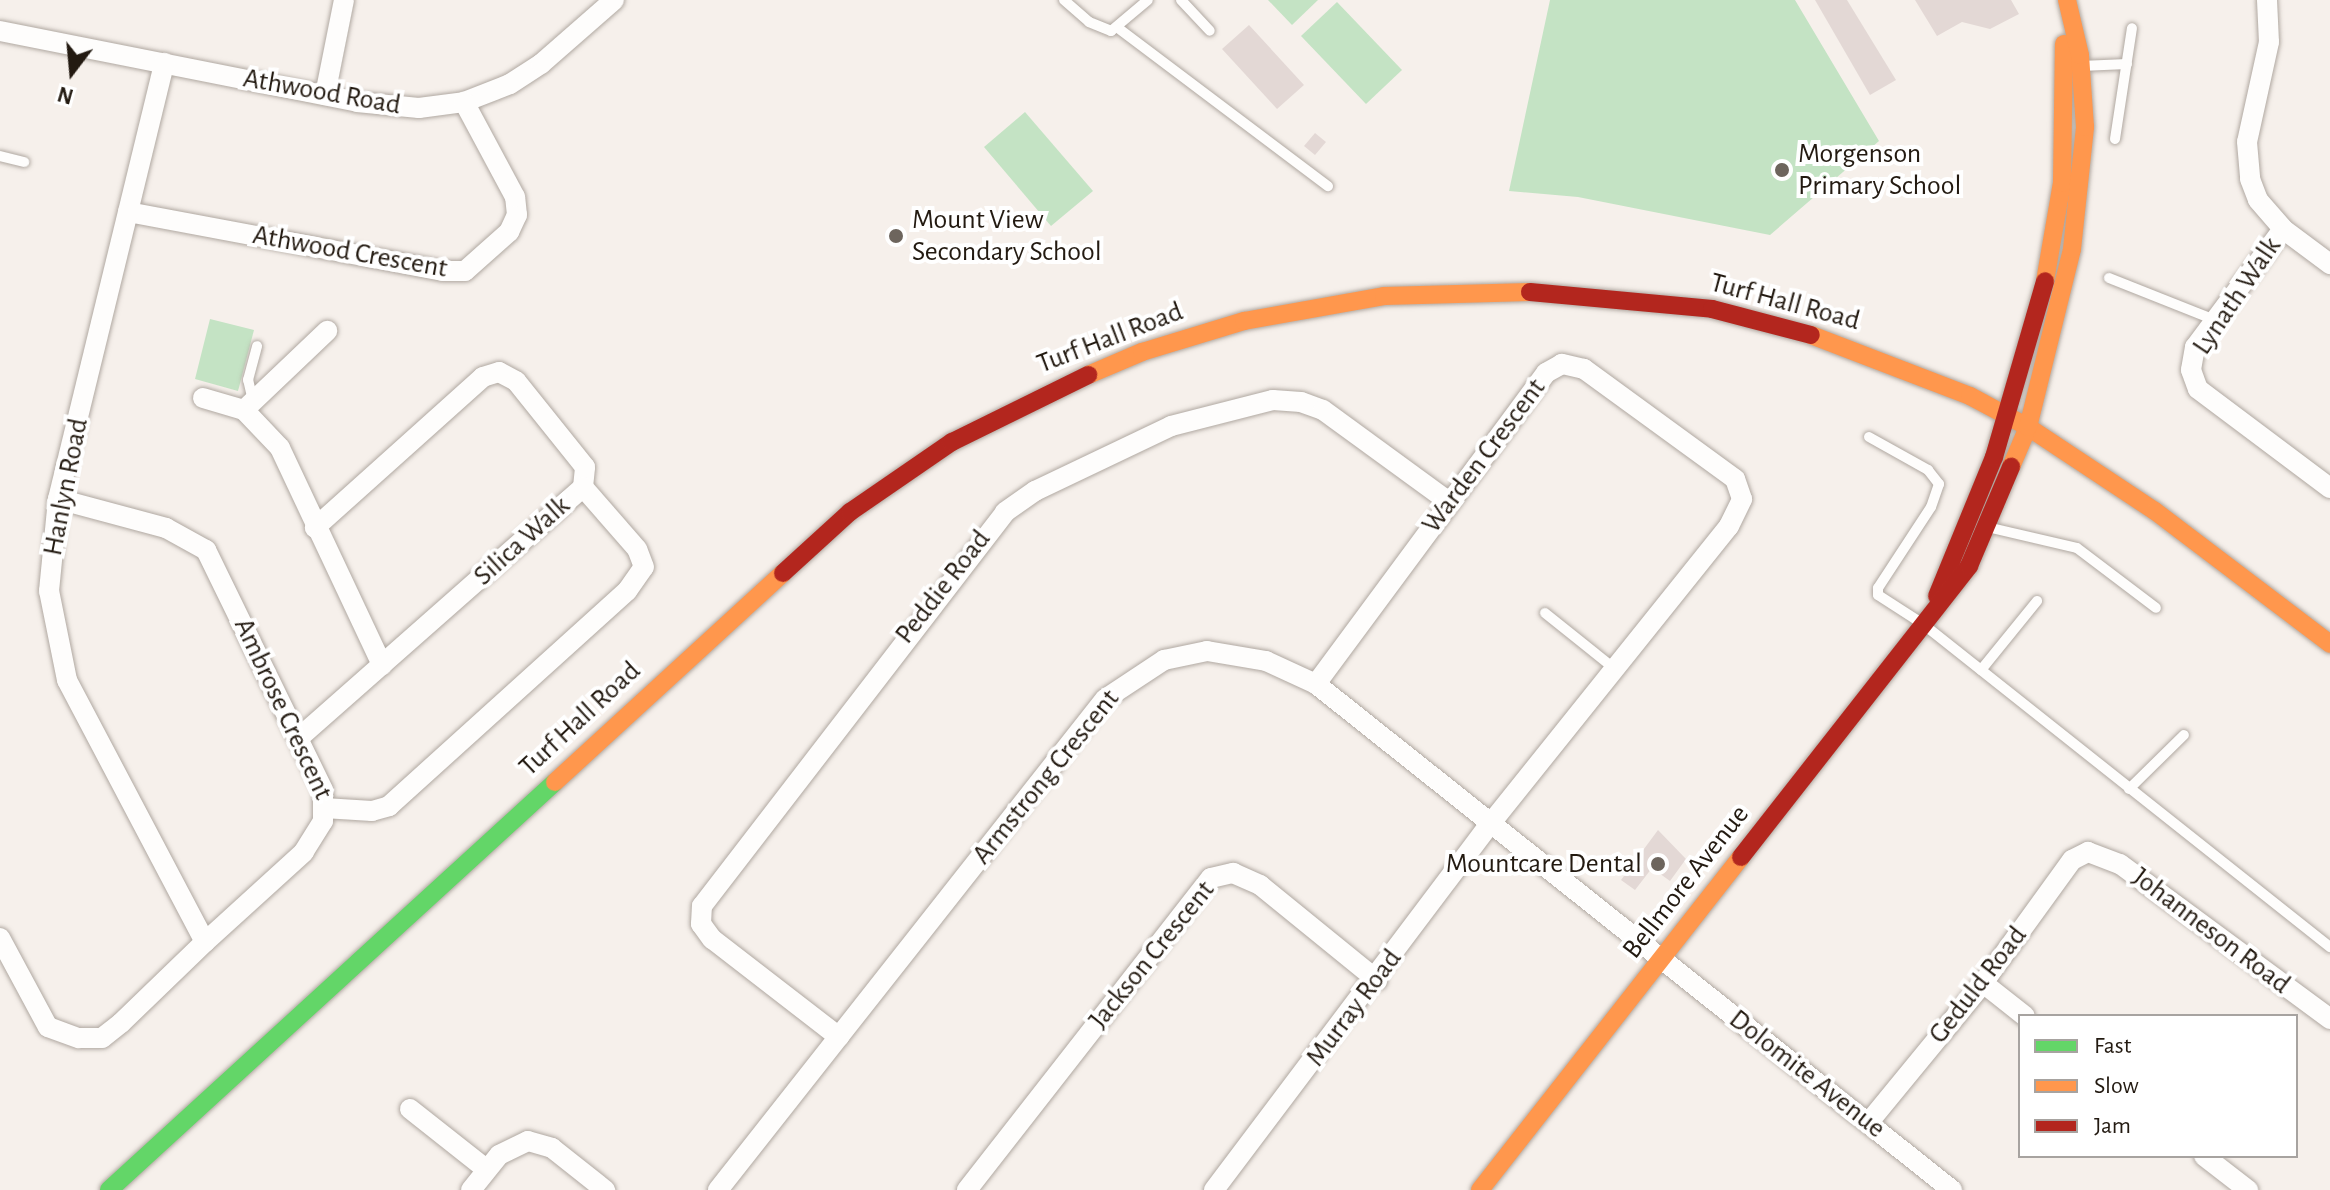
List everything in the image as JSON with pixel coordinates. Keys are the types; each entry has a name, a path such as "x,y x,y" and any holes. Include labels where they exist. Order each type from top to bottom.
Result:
{"main road":[{"name":"Bellmore Avenue","path":"1480,1190 1934,608 1958,583 1987,527 2028,427 2080,195 2085,127 2081,66 2065,0"},
{"name":"Bellmore Avenue","path":"1934,608 2008,417 2045,282 2062,183 2065,0"},
{"name":"Turf Hall Road","path":"109,1190 850,512 952,442 1096,370 1199,333 1333,303 1428,292 1550,291 1681,304 1783,327 1891,362 2028,427 2155,511 2330,644"}],"street":[{"path":"325,95 344,0"},
{"name":"Athwood Road","path":"0,31 325,95 419,108 464,102 510,84 541,64 614,0"},
{"path":"2267,0 2269,42 2247,142 2248,168 2258,200 2283,229 2330,264"},
{"name":"Hanlyn Road","path":"164,63 58,499 49,591 67,680 205,942"},
{"name":"Athwood Crescent","path":"128,212 442,271 465,271 509,232 517,215 515,197 464,102"},
{"name":"Lynath Walk","path":"2283,229 2215,320 2191,360 2198,389 2330,488"},
{"path":"248,406 327,331"},
{"name":"Warden Crescent","path":"1316,684 1448,501 1546,373 1562,364 1584,369 1735,479 1742,499 1729,526 1491,823"},
{"name":"Silica Walk","path":"301,736 583,487 585,467 516,381 499,372 483,377 315,528"},
{"path":"203,398 248,406 280,448 382,665"},
{"name":"Peddie Road","path":"839,1037 712,939 701,924 702,906 725,870 1005,512 1035,491 1171,426 1273,400 1301,402 1323,410 1448,501"},
{"name":"Ambrose Crescent","path":"58,499 166,528 206,550 301,736 323,790 324,808 372,811 389,806 627,591 644,567 637,549 583,487"},
{"name":"Armstrong Crescent","path":"718,1190 1120,685 1164,660 1207,651 1266,661 1316,684 1662,958"},
{"path":"0,938 48,1027 79,1038 102,1038 304,852 323,821 324,808"},
{"name":"Murray Road","path":"1214,1190 1377,980 1491,823"},
{"name":"Geduld Road","path":"1869,1122 1983,983 2072,860 2088,852"},
{"name":"Johanneson Road","path":"2088,852 2120,864 2330,1019"},
{"name":"Jackson Crescent","path":"967,1190 1211,878 1233,873 1260,885 1377,980"},
{"name":"Dolomite Avenue","path":"1662,958 1952,1190"},
{"path":"1983,983 2022,1014"},
{"path":"410,1109 486,1169"},
{"path":"471,1190 486,1169 511,1145 537,1141 605,1190"},
{"path":"2207,1158 2248,1190"}],"lane":[{"path":"1064,0 1089,22 1118,28 1328,186"},
{"path":"1118,28 1148,0"},
{"path":"1181,0 1210,31"},
{"path":"2115,139 2132,28"},
{"path":"2081,66 2127,64"},
{"path":"0,156 24,162"},
{"path":"2109,278 2215,320"},
{"path":"248,406 248,380 257,346"},
{"path":"1869,437 1928,470 1939,484 1931,507 1877,590 2330,947"},
{"path":"1987,527 2077,548 2156,608"},
{"path":"1981,670 2037,601"},
{"path":"1545,613 1615,669"},
{"path":"2129,789 2184,735"}],"green space":[{"path":"1268,0 1318,0 1292,25"},
{"path":"1550,0 1795,0 1879,141 1770,235 1578,197 1509,191"},
{"path":"1337,2 1402,70 1366,104 1301,36"},
{"path":"1025,112 1093,191 1051,226 984,147"},
{"path":"210,319 254,330 238,391 195,379"}],"building":[{"name":"Morgenson Primary School","path":"1815,0 1847,0 1896,80 1870,95"},
{"path":"1915,0 2011,0 2019,14 1990,29 1962,22 1937,36"},
{"path":"1249,25 1304,85 1277,109 1222,49"},
{"path":"1315,133 1326,142 1315,155 1304,146"},
{"name":"Mountcare Dental","path":"1658,830 1686,859 1670,881 1652,868 1635,890 1621,880"}],"traffic: fast":[{"path":"109,1190 555,782"}],"traffic: slow":[{"path":"2011,467 2028,427 2072,249 2085,127 2080,55 2067,0"},
{"path":"2045,281 2062,183 2064,44"},
{"path":"1088,375 1142,352 1244,321 1384,296 1530,292"},
{"path":"1811,335 1970,396 2028,427 2155,511 2330,644"},
{"path":"555,782 783,573"},
{"path":"1480,1190 1741,857"}],"traffic: jam":[{"path":"1937,596 1994,457 2045,281"},
{"path":"1530,292 1712,309 1811,335"},
{"path":"783,573 850,512 952,442 1088,375"},
{"path":"1741,857 1969,566 2011,467"}],"place":[{"name":"Morgenson Primary School","path":"1782,170"},
{"name":"Mount View Secondary School","path":"896,236"},
{"name":"Mountcare Dental","path":"1658,864"}]}
